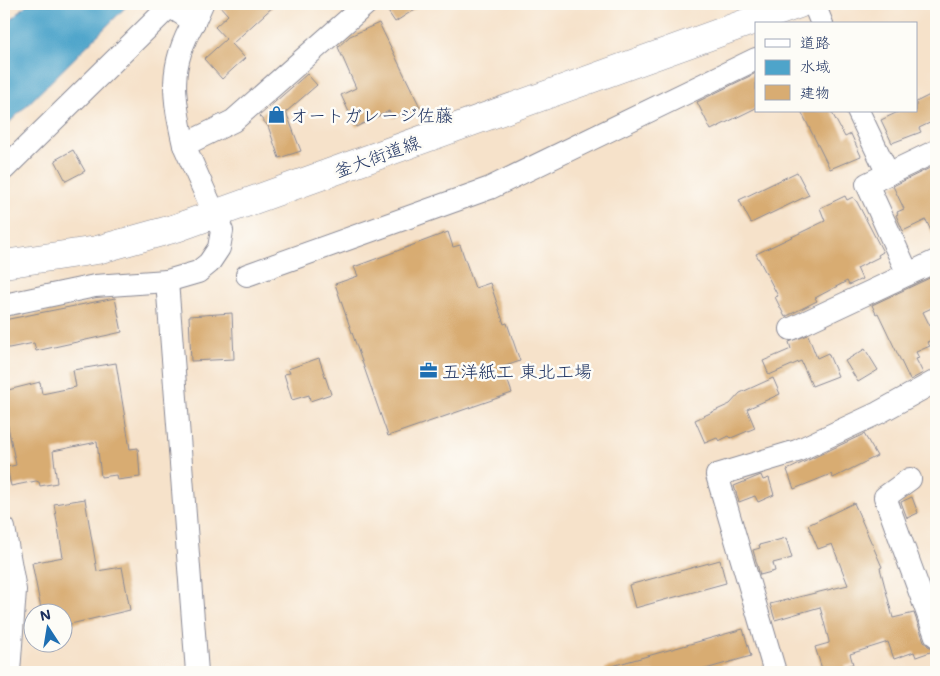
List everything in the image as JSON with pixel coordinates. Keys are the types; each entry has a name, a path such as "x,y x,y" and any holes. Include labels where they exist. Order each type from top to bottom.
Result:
{"street":[{"path":"184,145 233,121 366,4"},
{"name":"釜大街道線","path":"4,264 97,250 176,228 800,4"},
{"path":"814,4 821,22"},
{"path":"4,169 170,6 198,13 181,44 174,89 176,114 184,145 222,231 216,255 198,272 168,281 95,286 4,305"},
{"path":"247,275 490,188 755,59"},
{"path":"858,112 888,174"},
{"path":"908,274 867,184 936,151"},
{"path":"791,329 936,261"},
{"path":"168,281 197,672"},
{"path":"775,672 717,476 797,452 878,413 936,381"},
{"path":"910,479 885,497 936,636"},
{"path":"4,528 15,590 9,672"}],"water":[{"path":"27,4 129,4 4,128 4,27"}],"building":[{"path":"218,4 276,4 232,44 245,58 222,79 204,59 226,39 215,27 228,15"},
{"path":"383,4 423,4 395,22"},
{"path":"379,23 422,111 409,118 406,112 393,118 389,111 356,127 341,95 356,88 338,47 350,36"},
{"path":"755,73 755,108 711,130 697,102"},
{"path":"307,74 317,85 286,112 301,151 279,158 268,126 259,116"},
{"path":"936,92 936,120 919,128 921,132 892,143 881,120 898,112 918,112 918,101"},
{"path":"802,112 832,112 845,137 851,134 861,156 830,169"},
{"path":"73,150 85,171 66,181 55,160"},
{"path":"936,165 936,242 926,220 903,231 896,215 898,214 897,212 904,209 893,186"},
{"path":"797,172 809,195 751,223 739,200"},
{"path":"845,196 847,200 853,197 857,202 883,252 878,255 879,257 857,268 862,279 849,285 847,281 815,298 817,301 785,317 775,297 778,296 756,254 825,221 820,208"},
{"path":"448,232 453,247 460,245 475,288 490,283 504,324 507,323 520,361 503,367 512,393 388,436 335,284 358,276 354,267"},
{"path":"936,275 936,306 923,312 936,338 927,342 930,346 916,352 919,358 916,359 923,373 910,380 878,313 876,314 872,305"},
{"path":"115,298 122,332 36,351 34,343 4,349 4,320"},
{"path":"232,313 234,359 191,361 189,316"},
{"path":"808,335 817,358 828,353 838,376 812,386 801,361 769,375 763,361 791,349 789,342"},
{"path":"865,349 878,370 858,382 845,361"},
{"path":"319,358 331,394 310,401 309,395 292,400 284,374 290,373 288,369"},
{"path":"116,363 130,449 138,448 140,477 117,480 116,475 101,477 97,442 53,451 57,483 40,486 39,482 36,481 11,486 7,467 16,465 7,422 4,422 4,391 40,382 42,394 76,387 73,370"},
{"path":"773,378 780,394 747,409 755,428 731,438 729,436 719,441 717,438 705,443 695,420 730,404 740,393"},
{"path":"864,434 877,456 833,478 831,474 794,489 787,470"},
{"path":"761,475 763,480 769,478 774,495 758,502 755,496 739,502 734,486"},
{"path":"912,497 918,513 907,518 901,502"},
{"path":"85,499 97,571 122,567 130,610 72,624 72,604 40,604 32,563 63,557 54,504"},
{"path":"854,503 882,567 880,568 893,618 914,613 924,641 928,646 936,650 916,657 914,652 894,659 888,642 850,654 853,664 845,666 846,672 823,672 815,647 829,643 829,641 820,607 775,620 770,604 848,585 832,544 818,549 808,525"},
{"path":"786,538 792,558 773,563 775,571 760,575 753,550 760,548 759,545"},
{"path":"720,560 726,583 635,608 629,585"},
{"path":"743,629 751,656 695,672 606,672 605,668"}],"place":[{"name":"オートガレージ佐藤","path":"276,115"},
{"name":"五洋紙工 東北工場","path":"428,371"}]}
